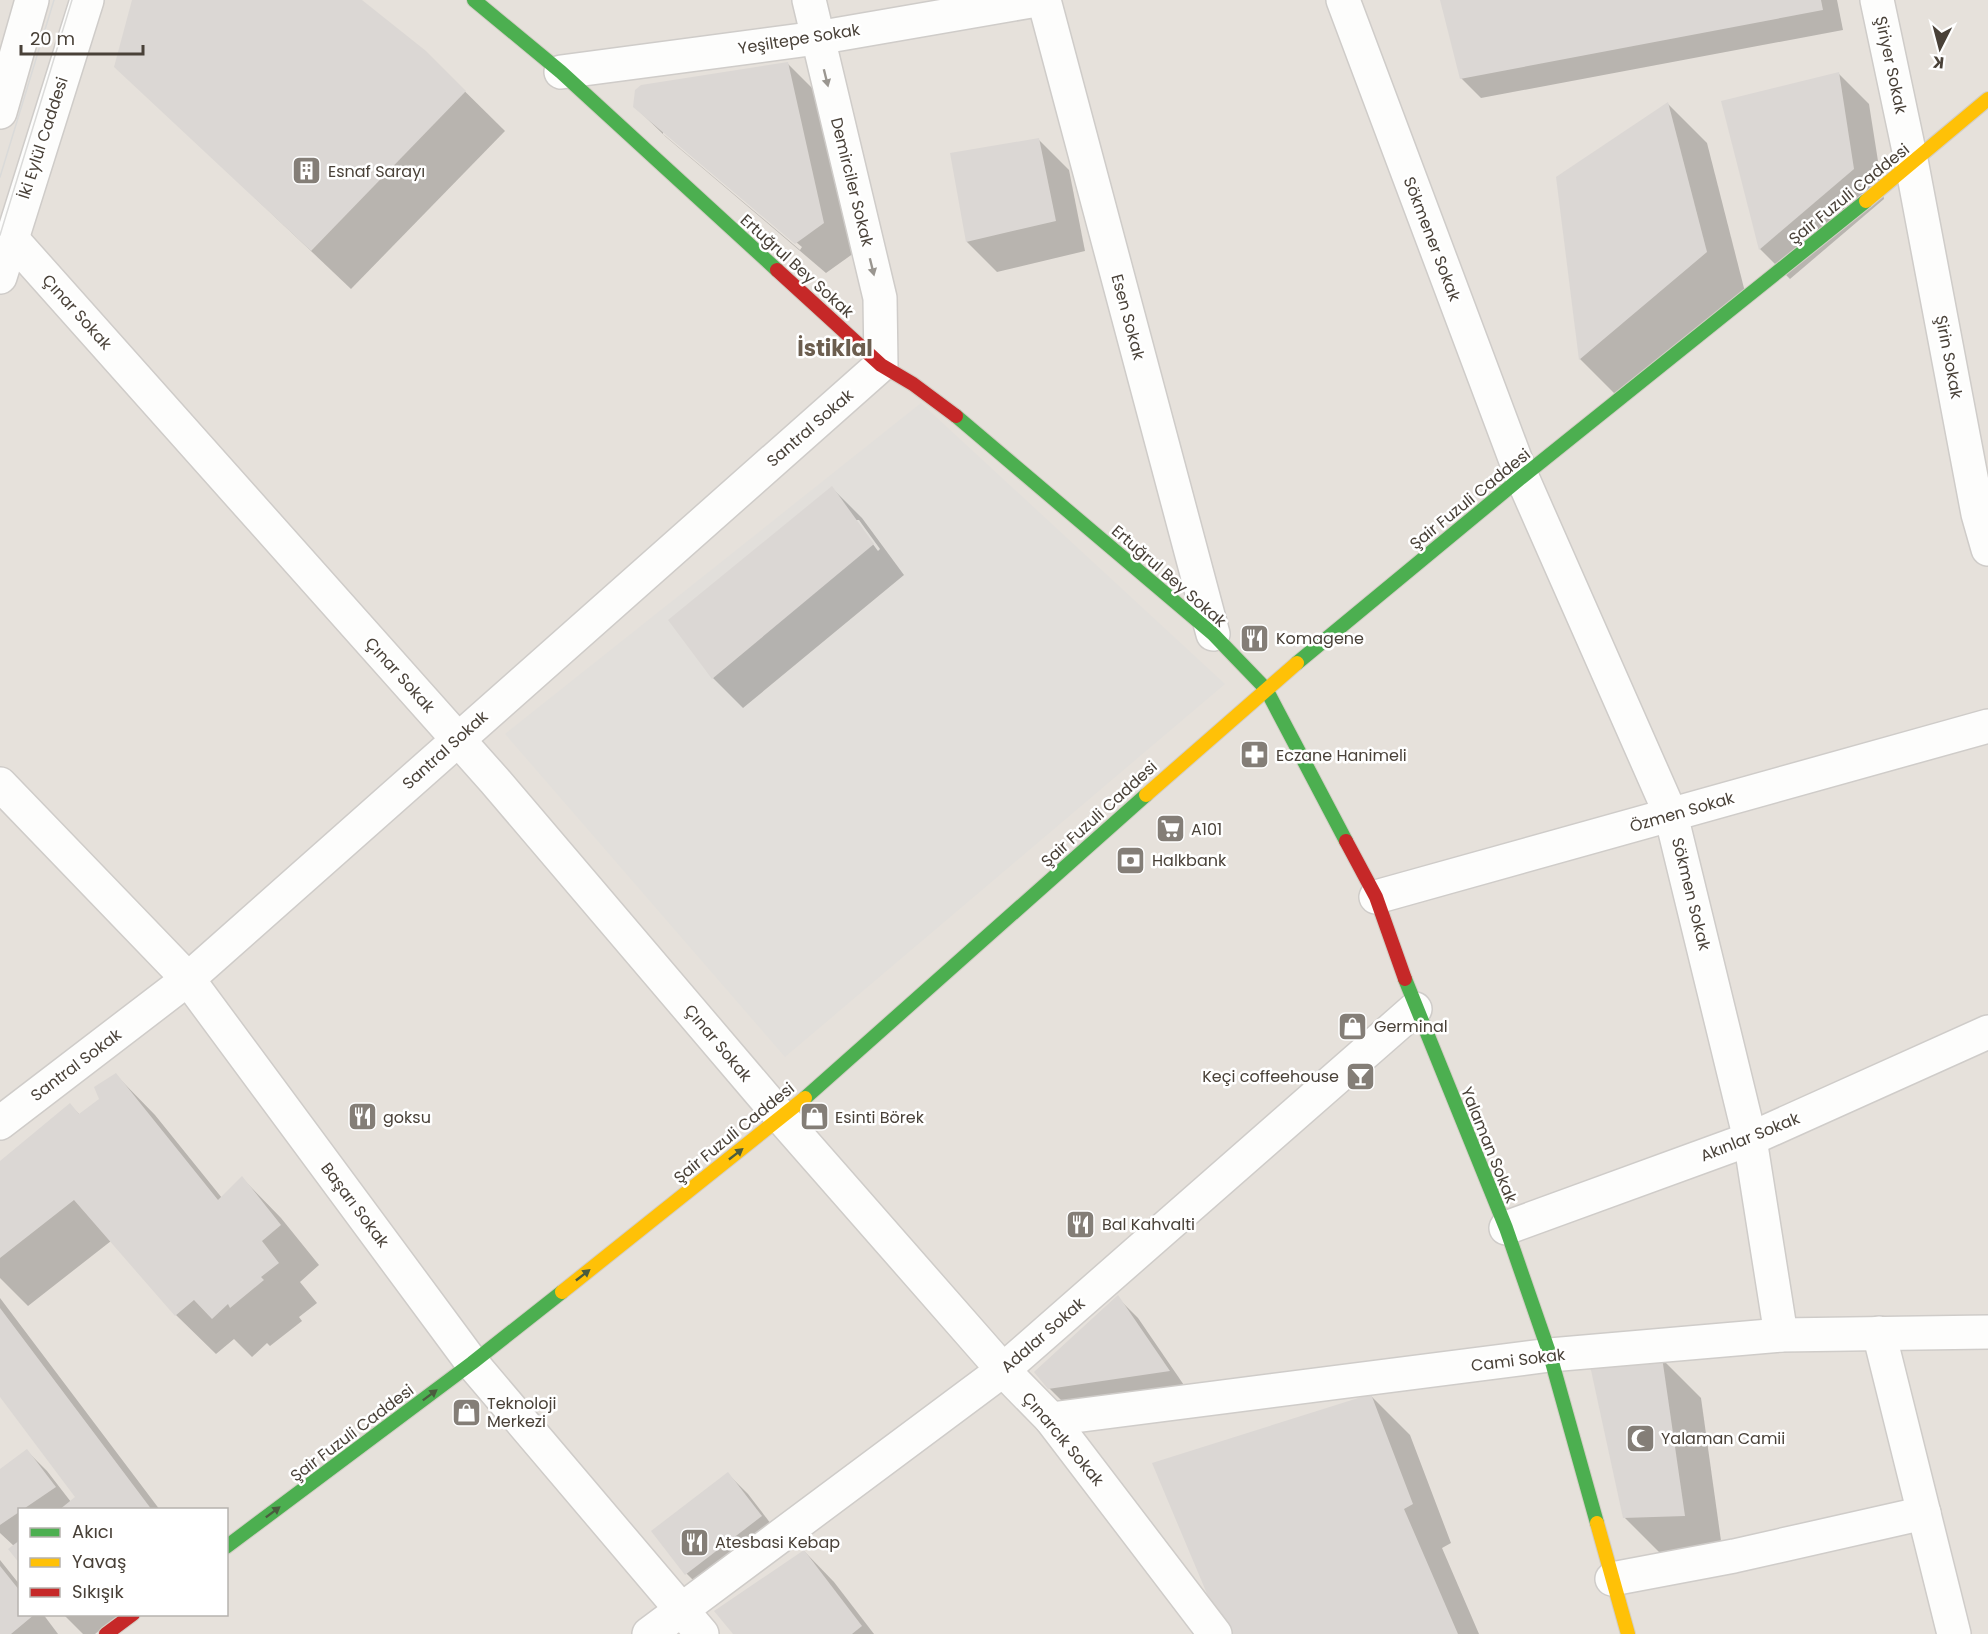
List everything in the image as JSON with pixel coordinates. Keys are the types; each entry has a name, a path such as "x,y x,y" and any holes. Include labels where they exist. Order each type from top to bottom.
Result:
{"main road":[{"name":"Ertuğrul Bey Sokak","path":"474,0 561,72 881,365 913,384 950,411 1213,634 1266,689"},
{"name":"Şair Fuzuli Caddesi","path":"228,1546 472,1363 782,1118 1266,689 1522,477 1912,165 1988,99"},
{"name":"Yalaman Sokak","path":"1266,689 1376,897 1415,1009 1506,1228 1550,1355 1628,1634"},
{"path":"106,1634 130,1616"}],"street":[{"path":"0,112 32,0"},
{"name":"İki Eylül Caddesi","path":"0,276 87,0"},
{"name":"Demirciler Sokak","path":"809,0 880,298 881,365"},
{"name":"Yeşiltepe Sokak","path":"561,72 817,38 1037,0"},
{"name":"Esen Sokak","path":"1044,0 1213,634"},
{"name":"Sökmener Sokak","path":"1343,0 1522,477"},
{"name":"Şiriyer Sokak","path":"1877,0 1912,165"},
{"name":"Şirin Sokak","path":"1912,165 1978,514 1988,549"},
{"name":"Çınar Sokak","path":"12,238 457,739 782,1118"},
{"name":"Santral Sokak","path":"0,1123 188,979 881,365"},
{"name":"Sökmen Sokak","path":"1522,477 1671,815 1750,1139 1781,1335"},
{"name":"Özmen Sokak","path":"1376,897 1988,726"},
{"name":"Başarı Sokak","path":"0,784 188,979 472,1363 702,1634"},
{"name":"Adalar Sokak","path":"649,1634 1003,1370 1415,1009"},
{"name":"Akınlar Sokak","path":"1506,1228 1750,1139 1988,1032"},
{"name":"Çınarcık Sokak","path":"782,1118 1003,1370 1051,1419 1215,1634"},
{"name":"Cami Sokak","path":"1051,1419 1550,1355 1781,1335 1988,1332"},
{"path":"1879,1333 1954,1634"},
{"path":"1612,1579 1734,1556 1924,1512"}],"shaded area":[{"path":"0,0 1988,0 1988,1634 0,1634"},
{"path":"921,403 1225,684 785,1057 505,734"}],"building":[{"name":"Esnaf Sarayı","path":"132,0 362,0 426,51 466,91 311,251 114,67"},
{"path":"1440,0 1821,0 1823,10 1460,79"},
{"path":"788,62 824,223 795,244 633,107 635,90 641,85"},
{"path":"1839,72 1854,169 1759,250 1721,101"},
{"path":"1668,102 1707,252 1579,360 1556,177"},
{"path":"1039,138 1056,221 966,242 950,153"},
{"path":"832,486 874,544 712,679 668,620"},
{"path":"116,1073 218,1200 242,1176 281,1225 262,1241 279,1263 261,1277 264,1280 230,1308 228,1304 212,1319 194,1300 175,1316 74,1200 0,1258 0,1161 70,1103 79,1114 99,1099 94,1087"},
{"path":"1118,1295 1170,1371 1048,1389 1034,1372"},
{"path":"0,1308 150,1508 61,1508 75,1497 0,1397"},
{"name":"Yalaman Camii","path":"1662,1357 1685,1516 1623,1518 1589,1361"},
{"path":"1371,1394 1413,1504 1404,1509 1458,1634 1230,1634 1218,1620 1152,1463"},
{"path":"27,1449 56,1487 25,1508 18,1508 18,1513 0,1525 0,1469"},
{"path":"728,1472 762,1516 685,1575 651,1531"},
{"path":"18,1542 18,1562 8,1549"},
{"path":"804,1550 862,1626 852,1634 733,1634 714,1611"},
{"path":"0,1566 18,1588 18,1616 33,1616 11,1634 0,1634"}],"tram line":[{"path":"0,177 54,0"},
{"path":"0,235 72,0"}],"traffic: fast":[{"path":"474,0 561,72 777,270"},
{"path":"1297,663 1522,477 1866,201"},
{"path":"956,416 1213,634 1266,689 1346,841"},
{"path":"805,1098 1146,795"},
{"path":"1405,979 1506,1228 1550,1355 1597,1523"},
{"path":"228,1546 472,1363 562,1292"}],"traffic: slow":[{"path":"1866,201 1988,99"},
{"path":"1146,795 1297,663"},
{"path":"562,1292 805,1098"},
{"path":"1597,1523 1628,1634"}],"traffic: jam":[{"path":"777,270 881,365 913,384 956,416"},
{"path":"1346,841 1376,897 1405,979"},
{"path":"106,1634 130,1616"}],"place":[{"name":"Esnaf Sarayı","path":"307,171"},
{"name":"Komagene","path":"1255,638"},
{"name":"Eczane Hanimeli","path":"1255,755"},
{"name":"A101","path":"1170,829"},
{"name":"Halkbank","path":"1131,860"},
{"name":"Germinal","path":"1353,1026"},
{"name":"Keçi coffeehouse","path":"1360,1076"},
{"name":"goksu","path":"362,1117"},
{"name":"Esinti Börek","path":"814,1117"},
{"name":"Bal Kahvalti","path":"1081,1224"},
{"name":"Teknoloji Merkezi","path":"466,1412"},
{"name":"Yalaman Camii","path":"1640,1438"},
{"name":"Atesbasi Kebap","path":"694,1542"}],"district":[{"name":"İstiklal","path":"835,348"}]}
